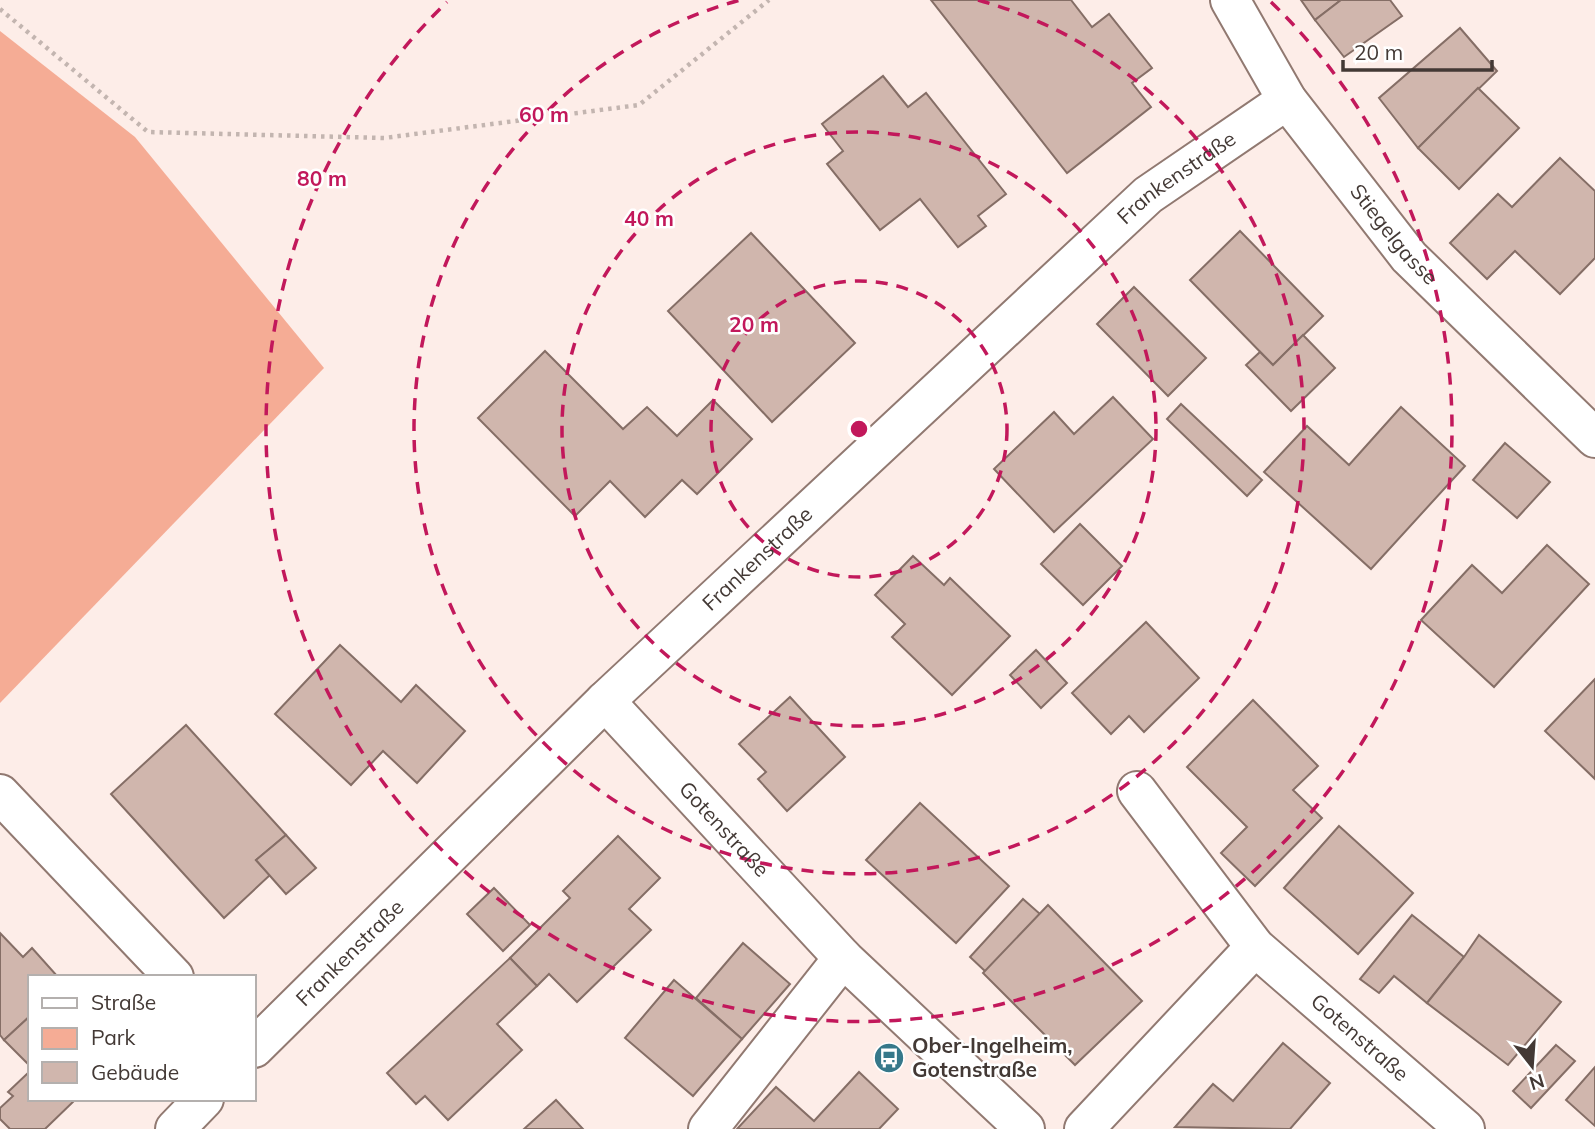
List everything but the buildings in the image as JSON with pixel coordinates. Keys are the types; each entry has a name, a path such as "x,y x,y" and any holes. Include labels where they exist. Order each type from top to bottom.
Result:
{"street":[{"name":"Stiegelgasse","path":"1230,0 1287,100 1409,257 1595,438"},
{"name":"Frankenstraße","path":"256,1046 605,701 1148,195 1287,100"},
{"name":"Gotenstraße","path":"605,701 844,958 1025,1129"},
{"name":"Gotenstraße","path":"1138,791 1255,947 1465,1129"},
{"path":"0,794 172,975"},
{"path":"1084,1129 1255,947"},
{"path":"708,1129 844,958"},
{"path":"175,1129 202,1101"}],"path":[{"path":"0,9 148,132 384,138 639,105 769,0"}],"green space":[{"path":"0,31 135,137 324,368 0,703"}],"place":[{"name":"Ober-Ingelheim, Gotenstraße","path":"889,1058"}]}
